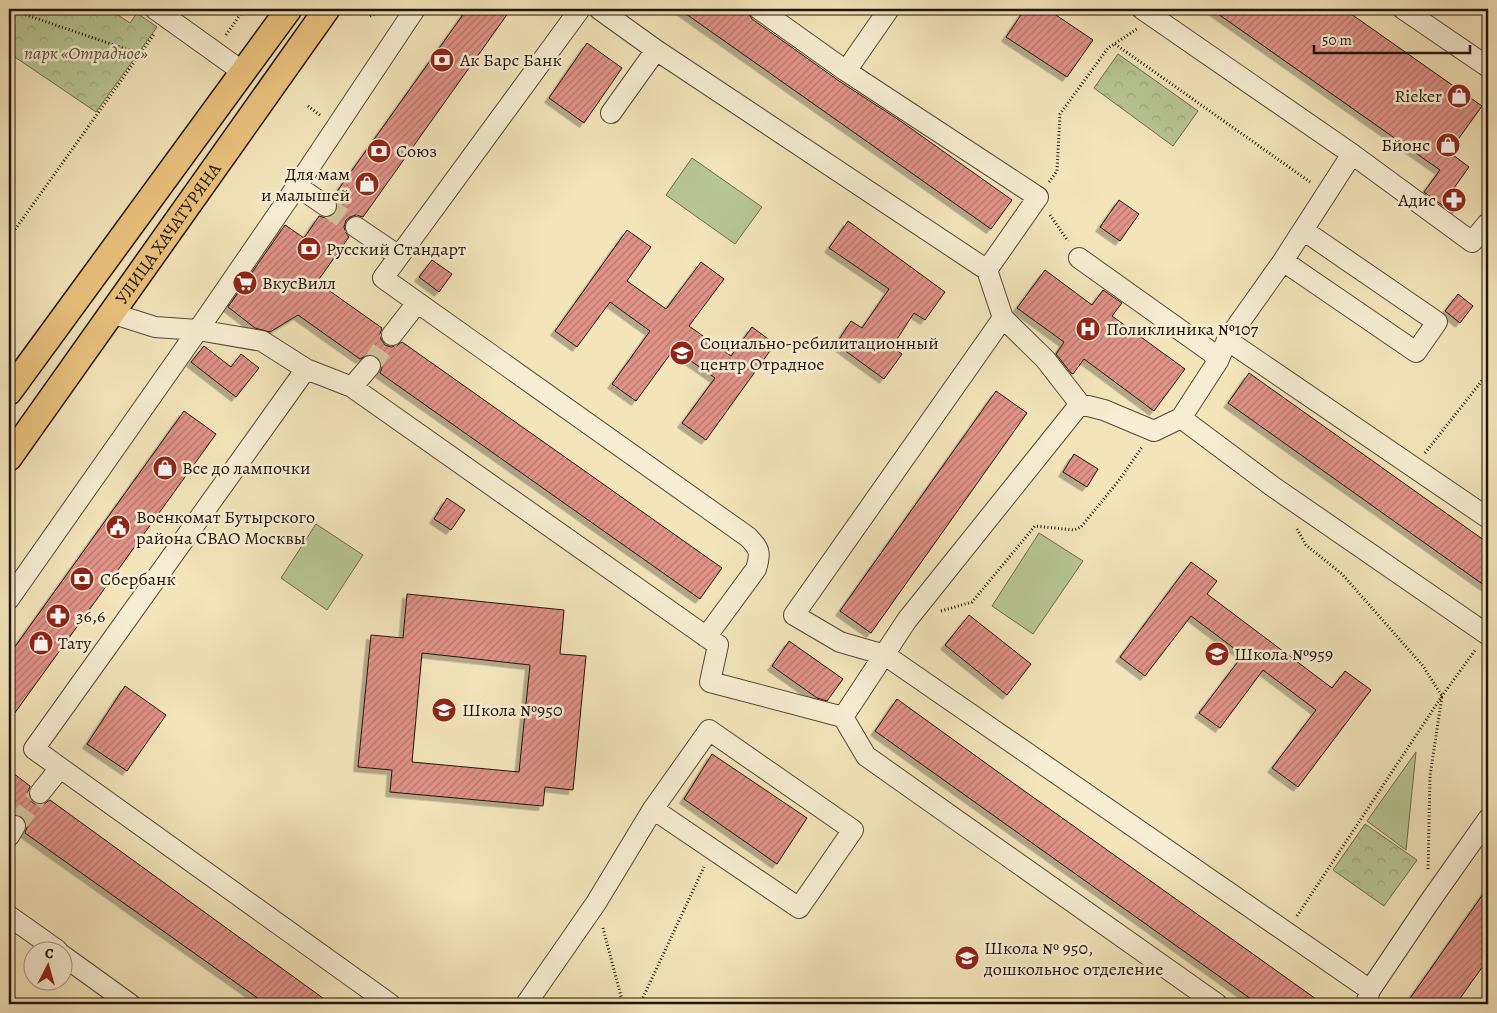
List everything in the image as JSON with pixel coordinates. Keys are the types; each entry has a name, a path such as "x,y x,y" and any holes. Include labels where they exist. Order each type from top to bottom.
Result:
{"main road":[{"name":"УЛИЦА ХАЧАТУРЯНА","path":"9,392 289,9"},
{"name":"УЛИЦА ХАЧАТУРЯНА","path":"9,458 327,9"}],"street":[{"path":"9,599 198,330 415,9"},
{"path":"580,9 383,278 748,537 758,548 760,558 756,568 706,637"},
{"path":"759,9 846,71 1038,197 987,270"},
{"path":"846,71 889,9"},
{"path":"1403,9 1488,67"},
{"path":"610,12 656,50 987,270 1003,318 1045,359 1080,404 1104,410 1154,431 1181,418 1218,361 1227,340 1283,260 1352,154"},
{"path":"160,13 244,72"},
{"path":"1148,13 1352,154 1472,242 1488,224"},
{"path":"611,113 656,50"},
{"path":"297,186 326,206"},
{"path":"356,227 399,256"},
{"path":"1283,260 1416,352 1437,322 1303,230"},
{"path":"1080,258 1211,352 1218,361"},
{"path":"392,335 417,303"},
{"path":"111,314 155,327 198,330 262,341 306,369 352,387 718,645 710,682 842,718 866,756 1216,1004"},
{"path":"1003,318 794,615 840,642 885,655 1286,933 1368,997 1428,904 1488,819"},
{"path":"1227,340 1488,518"},
{"path":"352,387 370,366"},
{"path":"306,369 34,749 390,1004"},
{"path":"842,718 907,620 1080,404"},
{"path":"1181,418 1272,486 1487,635"},
{"path":"526,1004 596,903 653,809 709,730 852,830 799,908 653,809"},
{"path":"40,793 60,768"},
{"path":"9,916 43,940"},
{"path":"72,961 130,1004"}],"path":[{"path":"9,9 140,54"},
{"path":"224,37 244,9"},
{"path":"370,16 388,9"},
{"path":"9,238 140,54 160,13"},
{"path":"1080,258 1038,197 1057,171 1060,114 1108,48 1115,44 1148,13"},
{"path":"1115,44 1326,194"},
{"path":"1414,466 1452,421 1488,373"},
{"path":"907,620 972,602 1035,526 1074,530 1081,527 1120,479 1154,431"},
{"path":"1297,528 1306,545 1342,574 1411,652 1423,666 1442,696 1430,776 1428,904"},
{"path":"1286,933 1442,696 1487,635"},
{"path":"640,1004 712,848"},
{"path":"596,903 624,1004"}],"green space":[{"name":"парк «Отрадное»","path":"9,9 109,9 130,23 137,13 157,27 96,112 9,53"},
{"path":"1118,54 1198,111 1173,146 1094,88"},
{"path":"692,158 762,207 735,244 666,195"},
{"path":"316,524 363,555 327,610 281,578"},
{"path":"1039,533 1083,561 1033,634 992,606"},
{"path":"1416,752 1406,850 1367,821"},
{"path":"1365,824 1417,860 1384,906 1333,870"}],"building":[{"path":"467,9 511,9 363,217 356,215 346,220 344,227 349,237 317,282 382,328 380,334 385,345 391,347 402,342 722,568 700,599 380,373 381,363 373,354 360,359 298,315 270,332 255,328 228,307 285,225 304,238 319,216 326,218 335,213 338,206 333,197"},
{"path":"679,9 742,9 752,19 839,81 899,120 1012,200 991,229"},
{"path":"1025,9 1047,9 1093,40 1067,77 1006,37"},
{"path":"1211,9 1344,9 1482,106 1449,152 1469,167 1454,188 1465,196 1453,213 1424,192 1440,170"},
{"path":"587,43 622,68 584,123 549,98"},
{"path":"1119,200 1139,214 1120,241 1100,227"},
{"path":"848,221 945,292 925,320 914,313 892,347 902,354 884,379 836,344 851,321 862,328 889,289 829,248"},
{"path":"627,230 651,247 627,281 666,309 701,262 724,279 689,326 731,356 752,327 775,344 706,440 682,423 715,378 674,349 636,401 612,384 650,331 610,302 577,347 555,331"},
{"path":"432,260 452,274 439,292 419,277"},
{"name":"Поликлиника №107","path":"1045,270 1092,305 1103,290 1122,303 1112,316 1185,369 1154,411 1084,359 1073,374 1071,373 1056,354 1064,342 1017,308"},
{"path":"1458,294 1473,306 1460,323 1445,311"},
{"path":"204,346 231,367 241,354 259,368 236,397 191,362"},
{"path":"1249,373 1488,543 1488,588 1228,403"},
{"path":"996,391 1027,413 871,633 840,611"},
{"path":"184,411 216,434 9,721 9,655"},
{"path":"1074,454 1098,469 1087,487 1063,472"},
{"path":"447,498 465,510 451,530 434,519"},
{"path":"1191,562 1217,581 1207,594 1332,688 1345,671 1371,690 1298,787 1272,768 1316,710 1263,670 1220,728 1199,713 1243,655 1191,616 1145,676 1120,657"},
{"path":"407,594 564,610 560,654 586,656 573,790 545,787 543,806 390,792 392,770 358,767 371,635 403,638","holes":["422,653 530,665 519,772 412,762"]},
{"path":"969,615 1031,664 1007,695 945,645"},
{"path":"789,641 843,679 827,701 817,698 772,666"},
{"path":"125,686 166,715 127,771 87,744"},
{"path":"897,699 1323,1004 1258,1004 875,731"},
{"path":"712,754 807,818 777,864 684,799"},
{"path":"9,770 30,786 28,792 33,803 39,805 50,800 331,1004 266,1004 25,833 27,827 25,820 16,814 9,816"},
{"path":"1488,887 1488,959 1456,1004 1406,1004"}],"tunnel":[{"path":"326,206 356,227"},
{"path":"370,366 392,335"},
{"path":"15,826 40,793"}],"place":[{"name":"Ак Барс Банк","path":"442,60"},
{"name":"Rieker","path":"1459,96"},
{"name":"Бйонс","path":"1448,145"},
{"name":"Союз","path":"379,151"},
{"name":"Для мам и малышей","path":"367,184"},
{"name":"Адис","path":"1454,200"},
{"name":"Русский Стандарт","path":"309,249"},
{"name":"ВкусВилл","path":"245,283"},
{"name":"Поликлиника №107","path":"1088,329"},
{"name":"Социально-ребилитационный центр Отрадное","path":"682,353"},
{"name":"Все до лампочки","path":"165,468"},
{"name":"Военкомат Бутырского района СВАО Москвы","path":"118,527"},
{"name":"Сбербанк","path":"82,579"},
{"name":"36,6","path":"58,616"},
{"name":"Тату","path":"41,643"},
{"name":"Школа №959","path":"1217,654"},
{"name":"Школа №950","path":"444,710"},
{"name":"Школа № 950, дошкольное отделение","path":"967,958"}]}
